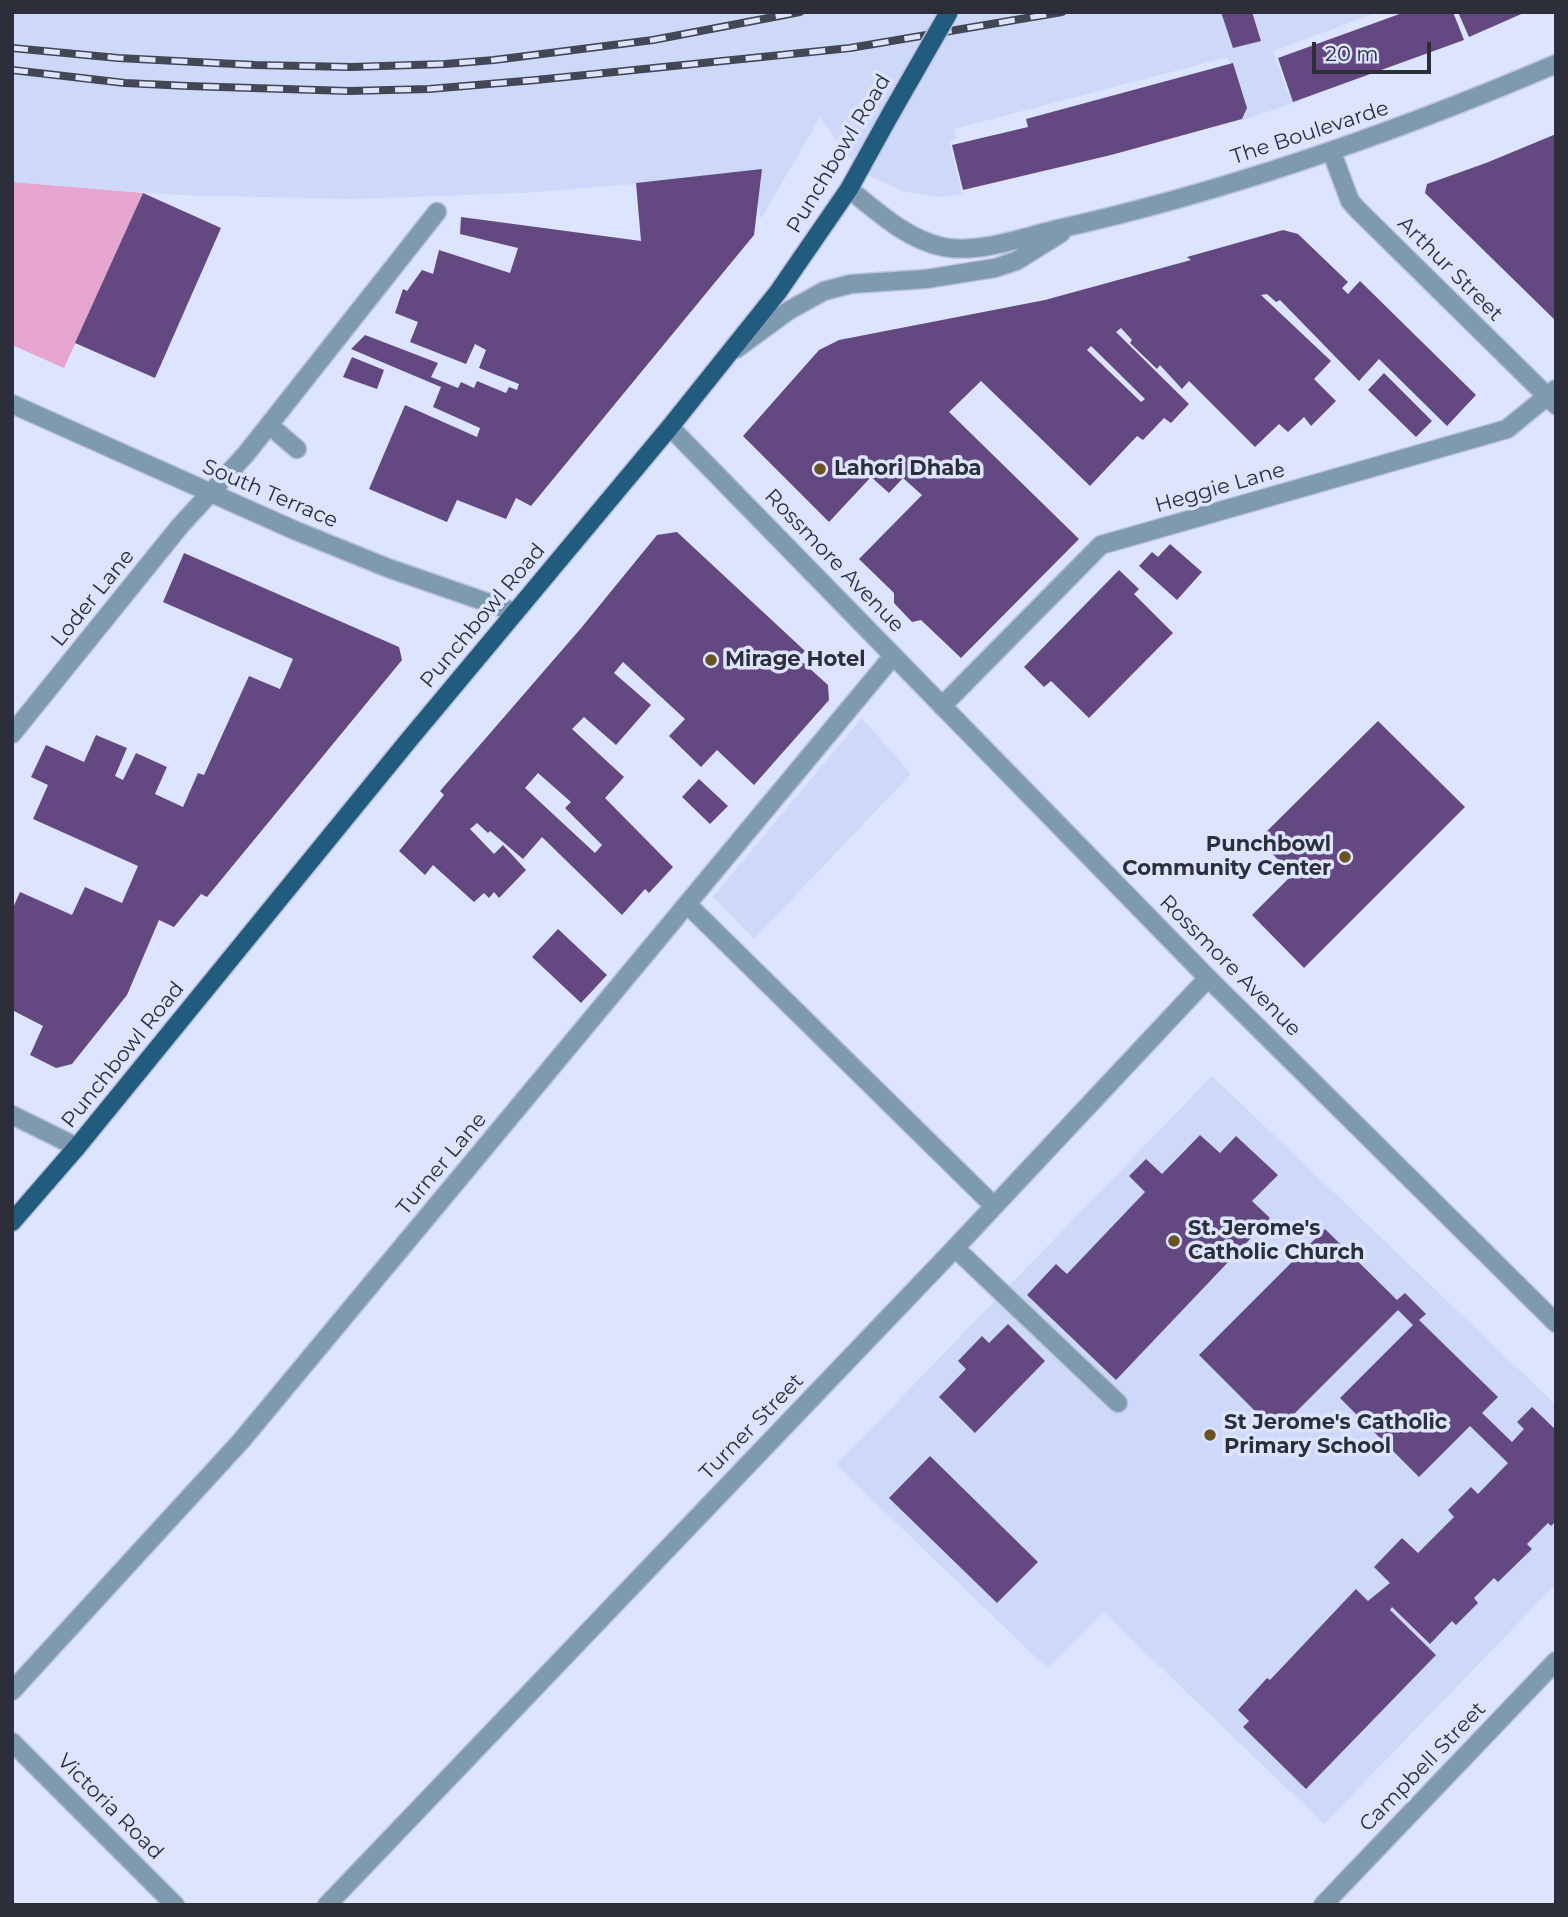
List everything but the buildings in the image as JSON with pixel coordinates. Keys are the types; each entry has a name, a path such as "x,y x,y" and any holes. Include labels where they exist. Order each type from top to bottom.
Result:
{"main road":[{"name":"Punchbowl Road","path":"12,1222 77,1147 778,292 849,190 949,12"}],"street":[{"name":"The Boulevarde","path":"849,190 908,234 943,247 977,247 1172,200 1332,153 1556,64"},
{"name":"Arthur Street","path":"1332,153 1350,201 1358,210 1553,397"},
{"name":"Loder Lane","path":"12,734 180,526 212,494 269,425 437,212"},
{"name":"The Boulevarde","path":"729,354 788,311 824,291 851,284 926,279 995,268 1016,261 1073,226"},
{"name":"Heggie Lane","path":"942,706 1101,545 1507,429 1553,397"},
{"name":"South Terrace","path":"12,404 294,530 388,568 516,612"},
{"path":"269,425 297,449"},
{"name":"Rossmore Avenue","path":"670,427 1208,978 1556,1323"},
{"name":"Turner Lane","path":"12,1691 241,1441 893,656"},
{"path":"688,905 994,1206"},
{"name":"Turner Street","path":"327,1905 955,1248 1208,978"},
{"path":"12,1115 77,1147"},
{"path":"955,1248 1118,1403"},
{"name":"Campbell Street","path":"1322,1905 1556,1661"},
{"name":"Victoria Road","path":"12,1742 175,1905"}],"shaded area":[{"path":"12,12 1379,12 1273,51 1289,96 1300,101 1240,121 1246,110 1228,57 954,129 957,138 949,142 962,194 943,197 905,192 865,174 845,153 820,117 761,219 752,170 635,184 523,193 352,199 176,195 12,182"},
{"path":"12,182 143,193 64,368 12,345"},
{"path":"862,718 911,774 754,939 713,897"},
{"name":"St Jerome's Catholic Primary School","path":"1212,1076 1556,1405 1556,1584 1324,1824 1104,1613 1048,1669 836,1465"}],"railway":[{"path":"12,48 118,58 255,65 351,67 445,64 653,40 800,12"},
{"path":"12,70 125,83 188,86 349,91 429,89 850,48 1062,12"}],"place":[{"name":"Lahori Dhaba","path":"820,469"},
{"name":"Mirage Hotel","path":"711,660"},
{"name":"Punchbowl Community Center","path":"1345,857"},
{"name":"St. Jerome's Catholic Church","path":"1174,1241"},
{"name":"St Jerome's Catholic Primary School","path":"1210,1435"}]}
